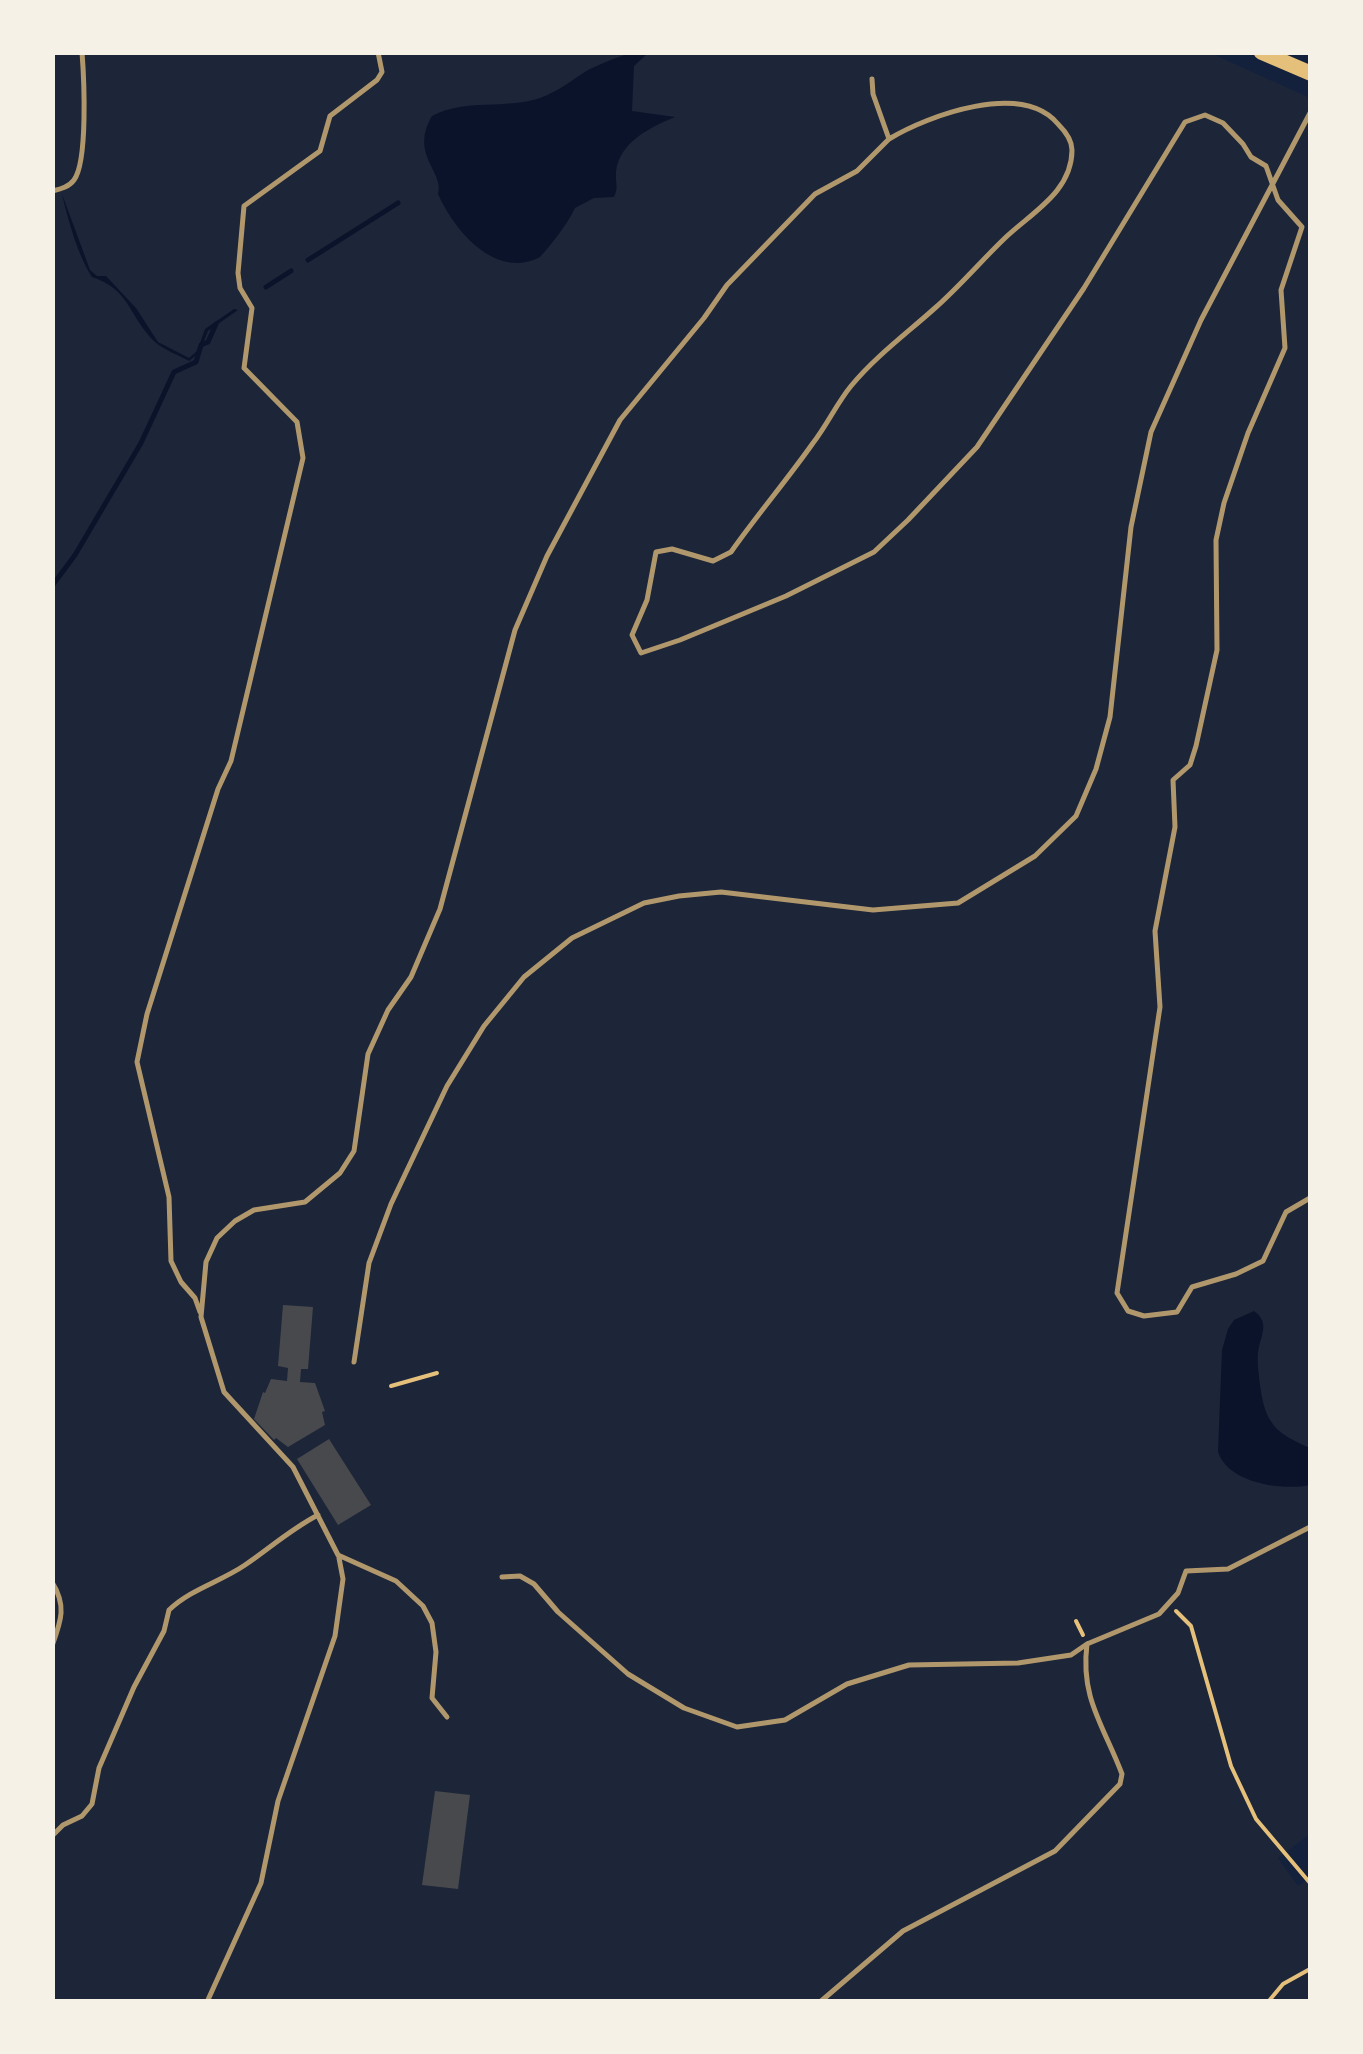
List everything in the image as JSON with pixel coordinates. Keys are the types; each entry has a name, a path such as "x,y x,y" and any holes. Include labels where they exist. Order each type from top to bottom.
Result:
{"main road":[{"path":"1261,52 1310,73"}],"lane":[{"path":"52,191 75,180 80,159 82,52"},
{"path":"207,2002 261,1882 286,1772 335,1636 342,1564 293,1467 224,1392 195,1298 171,1262 169,1197 137,1062 147,1014 218,789 231,761 303,458 297,422 244,368 252,308 240,288 238,265 244,206 320,151 330,116 382,72 378,52"},
{"path":"872,78 888,139"},
{"path":"201,1318 206,1262 217,1238 254,1210 306,1202 340,1173 354,1151 368,1054 388,1010 410,977 440,909 515,630 548,556 620,420 752,259 814,194 857,171 888,139 906,128 991,102 1033,106 1051,116 1072,146 1069,169 1056,192 849,388 816,440 730,552 713,562 672,548 656,552 648,600 632,636 642,652 680,640 804,588 874,552 977,447 1084,288 1185,122 1205,115 1222,123 1251,157 1266,166 1278,200 1302,227 1281,290 1285,348 1248,433 1216,540 1217,650 1190,765 1172,780 1175,827 1154,930 1160,1007 1117,1293 1128,1311 1144,1316 1177,1312 1192,1287 1263,1261 1286,1212 1310,1198"},
{"path":"354,1362 369,1263 391,1204 448,1086 484,1026 524,976 572,938 644,903 721,892 873,910 958,903 1035,856 1076,816 1096,769 1110,717 1130,527 1152,432 1202,320 1310,113"},
{"path":"52,1836 62,1825 82,1816 92,1804 100,1768 134,1686 164,1631 169,1610 195,1591 247,1564 280,1537 318,1515"},
{"path":"502,1577 520,1576 534,1584 558,1612 628,1674 684,1708 737,1727 785,1720 847,1684 908,1665 1018,1663 1071,1655 1159,1614 1178,1593 1186,1571 1238,1565 1310,1527"},
{"path":"338,1555 396,1581 423,1606 432,1622 436,1652 432,1698 447,1717"},
{"path":"52,1582 62,1601 63,1617 52,1646"},
{"path":"820,2002 903,1931 1055,1851 1120,1784 1122,1774 1091,1707 1085,1681 1088,1644"}],"path":[{"path":"391,1386 437,1373"},
{"path":"1168,1606 1192,1626 1231,1766 1256,1819 1310,1883"},
{"path":"1268,2002 1283,1984 1310,1969"}],"shaded area":[{"path":"633,52 646,55 634,66 632,111 675,117 647,131 623,152 618,161 614,197 594,198 575,208 540,257 508,262 479,248 455,223 438,194 437,178 424,142 432,116 458,107 540,98 588,70"},
{"path":"1208,52 1310,98 1310,1834 1278,1858 1298,1886 1310,1878 1310,2001 53,2001 52,53"},
{"path":"62,194 90,270 97,276 106,276 136,308 158,342 189,358 197,351 205,329 238,310 208,331 199,353 189,361 158,345 122,296 92,277 70,226"},
{"path":"1254,1311 1263,1325 1258,1361 1265,1409 1280,1431 1310,1448 1310,1485 1285,1487 1244,1478 1224,1463 1218,1452 1222,1350 1234,1320"}],"building":[{"path":"283,1305 313,1307 308,1369 301,1369 300,1382 315,1383 325,1411 325,1425 288,1447 274,1440 254,1419 271,1379 287,1381 288,1368 278,1366"},
{"path":"329,1439 371,1505 338,1525 297,1459"},
{"path":"435,1791 470,1795 458,1889 422,1885"}],"waterway":[{"path":"308,260 398,203"},
{"path":"266,287 291,271"},
{"path":"52,586 75,555 141,443 174,372 196,362 201,345 208,342 216,324"}]}
